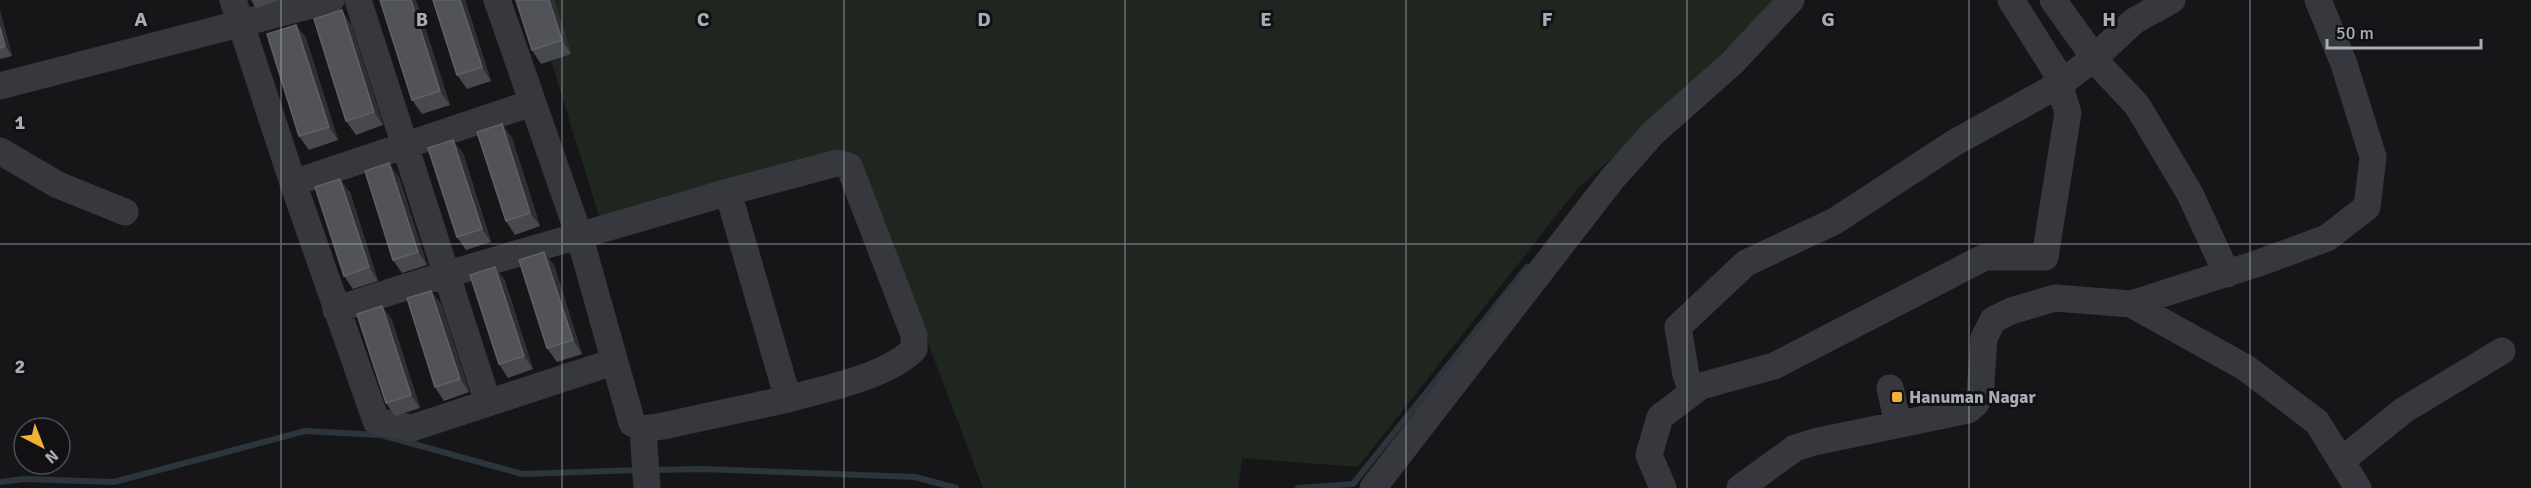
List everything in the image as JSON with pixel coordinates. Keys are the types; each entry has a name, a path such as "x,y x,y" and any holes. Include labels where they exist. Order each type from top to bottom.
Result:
{"street":[{"path":"0,86 237,11 331,0"},
{"path":"358,0 488,403"},
{"path":"497,0 580,238 613,362 633,423 643,437 646,488"},
{"path":"1373,488 1612,179 1653,133 1732,63 1791,0"},
{"path":"1663,488 1648,455 1660,417 1701,386 1774,366 1985,256 2046,257 2068,113 2055,70 2011,0"},
{"path":"2053,0 2094,58 2137,105 2190,194 2227,274"},
{"path":"1693,392 1686,375 1678,327 1746,263 1835,221 1954,143 2060,84 2094,58 2134,21 2172,0"},
{"path":"1740,488 1795,448 1968,410 1980,396 1984,338 1993,320 2011,310 2055,298 2132,304 2227,274 2327,238 2367,207 2373,157 2344,64 2318,0"},
{"path":"237,11 336,310 376,421 412,428 613,362"},
{"path":"293,183 532,103"},
{"path":"0,151 58,184 125,212"},
{"path":"336,310 446,273 580,238 728,192 837,163 849,166 914,334 914,349 904,359 872,373 789,399 643,437"},
{"path":"728,192 789,399"},
{"path":"2132,304 2255,375 2317,422 2358,488"},
{"path":"2341,461 2404,410 2502,351"},
{"path":"1890,388 1898,424"}],"shaded area":[{"path":"532,0 1775,0 1696,85 1578,188 1358,467 1242,458 1238,488 983,488 856,153 600,219"}],"building":[{"path":"380,0 411,0 440,91 412,100"},
{"path":"433,0 460,0 482,67 457,75"},
{"path":"516,0 549,0 562,40 532,50"},
{"path":"342,10 374,112 346,121 314,19"},
{"path":"296,25 329,127 299,136 267,34"},
{"path":"0,27 5,46 0,48"},
{"path":"502,124 530,213 506,221 477,132"},
{"path":"453,140 482,229 457,237 428,148"},
{"path":"389,163 418,252 393,260 365,171"},
{"path":"340,179 369,267 344,276 315,187"},
{"path":"544,252 573,340 547,348 519,260"},
{"path":"495,267 524,356 499,364 470,275"},
{"path":"431,291 460,379 435,387 407,298"},
{"path":"382,306 411,395 386,403 357,314"}],"waterway":[{"path":"1298,488 1353,484 1527,267"},
{"path":"0,482 24,479 114,482 305,431 381,435 522,474 639,470"},
{"path":"652,470 702,469 915,477 956,488"}],"place":[{"name":"Hanuman Nagar","path":"1897,397"}]}
